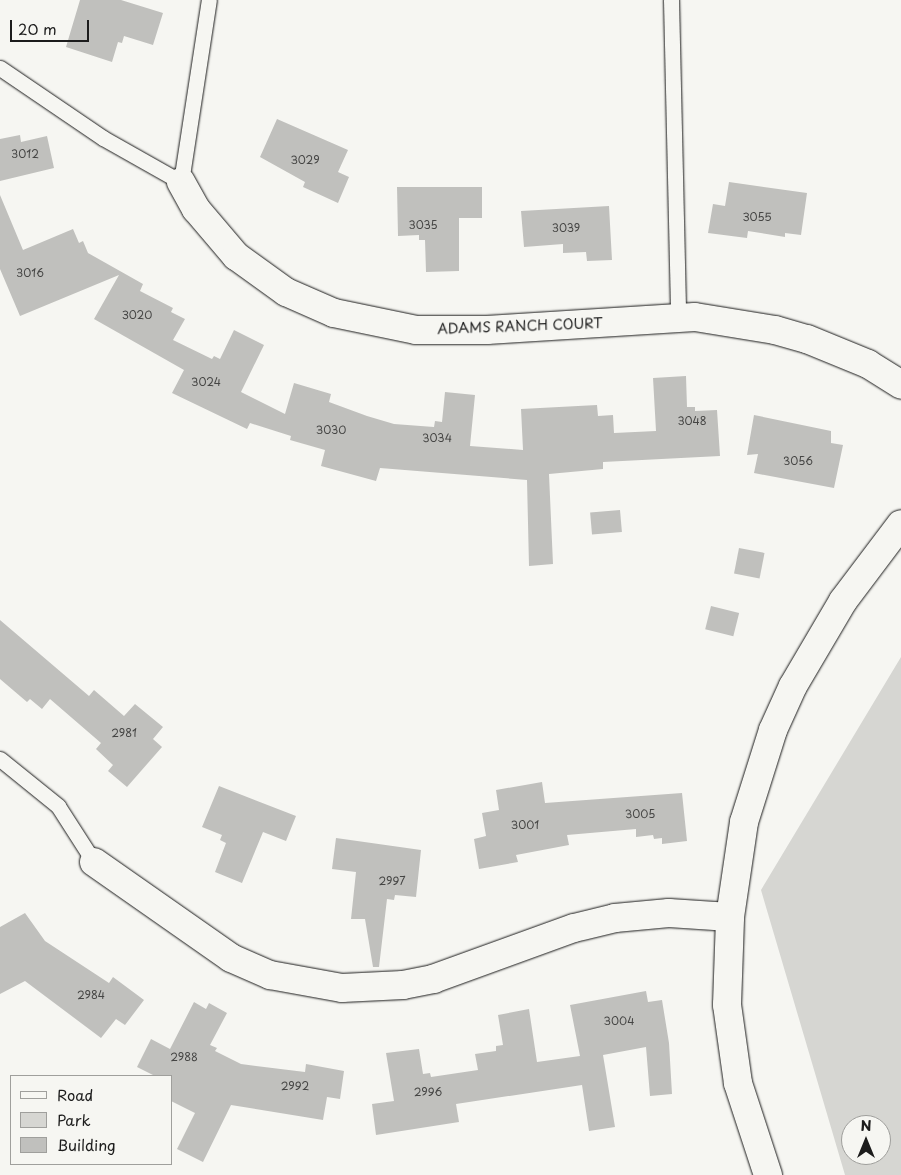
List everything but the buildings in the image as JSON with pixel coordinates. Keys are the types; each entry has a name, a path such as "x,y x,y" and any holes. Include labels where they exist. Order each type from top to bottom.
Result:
{"street":[{"name":"ADAMS RANCH COURT","path":"181,182 210,228 236,256 286,292 334,313 425,330 487,330 678,316 733,322 807,339 868,364 901,385"},
{"path":"768,1175 746,1116 732,1050 727,988 730,917 744,822 773,730 816,642 901,524"},
{"path":"94,862 231,958 270,975 342,988 403,985 433,979 574,928 615,918 669,913 730,917"}],"lane":[{"path":"0,68 102,138 181,182 209,0"},
{"path":"671,0 678,316"},
{"path":"0,759 58,806 94,862"}],"green space":[{"path":"901,657 901,1175 845,1175 842,1165 891,1165 891,1115 841,1115 841,1161 761,890"}]}
